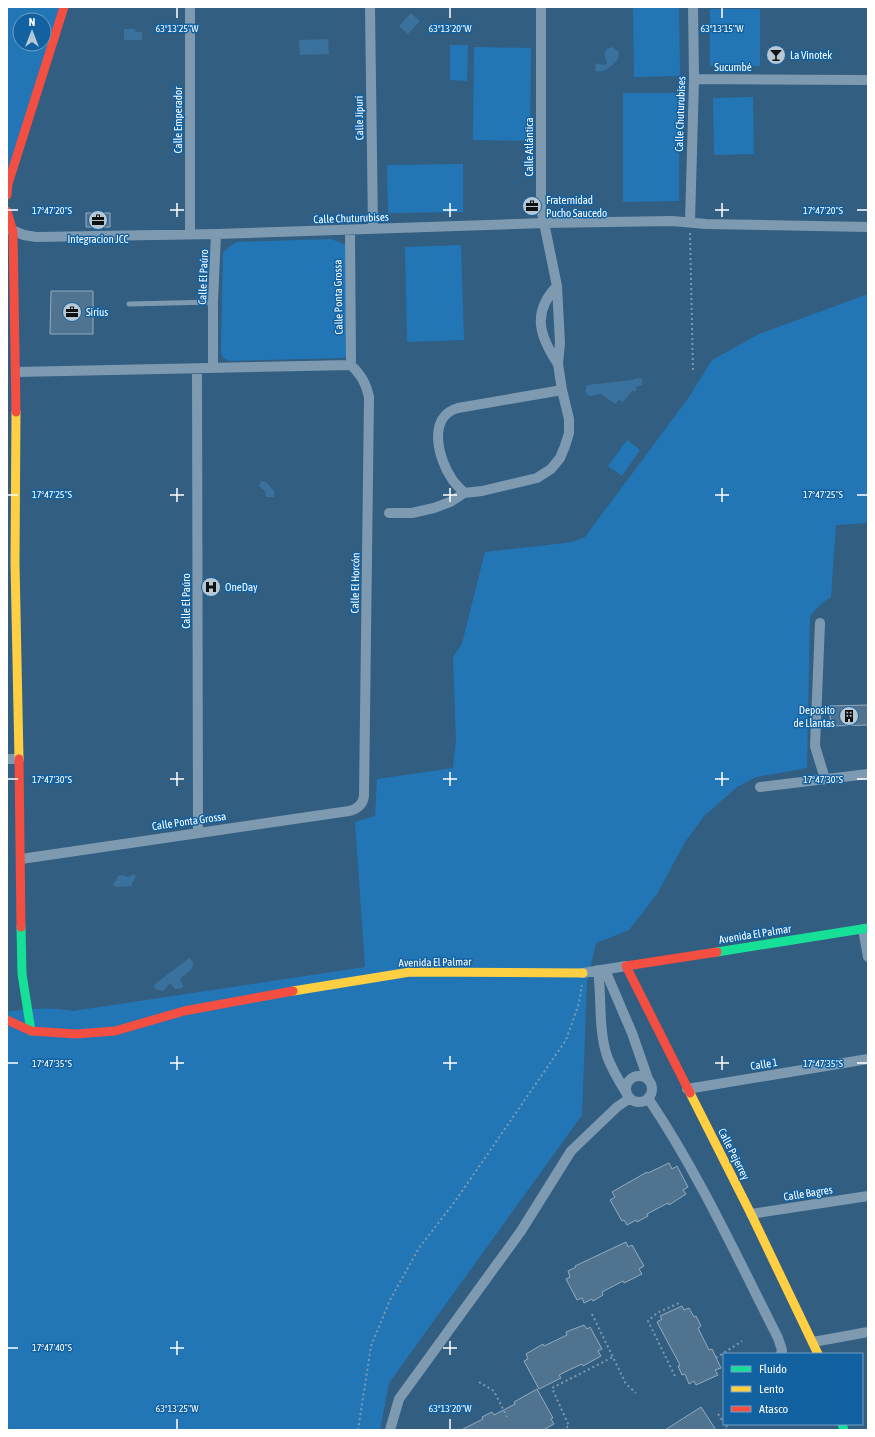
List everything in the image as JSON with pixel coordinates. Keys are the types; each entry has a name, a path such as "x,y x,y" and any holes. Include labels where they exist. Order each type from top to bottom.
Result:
{"street":[{"path":"7,195 8,184 64,7"},
{"name":"Calle Emperador","path":"190,7 190,233"},
{"name":"Calle Jipurí","path":"370,7 373,229"},
{"name":"Calle Atlántica","path":"541,7 541,208 557,286 560,343 558,364"},
{"name":"Calle Chuturubises","path":"690,222 694,79 693,7"},
{"name":"Sucumbé","path":"694,79 868,80"},
{"path":"7,211 10,230 16,372 16,563 22,974 31,1031"},
{"name":"Calle Chuturubises","path":"10,230 36,237 190,233 216,234 545,223 690,222 868,227"},
{"name":"Calle Ponta Grossa","path":"350,230 351,365"},
{"name":"Calle El Paúro","path":"213,368 213,302 216,234"},
{"path":"390,513 412,513 434,508 450,502 464,493 482,491 537,478 551,469 560,458 566,446 569,432 569,419 558,364 545,344 541,324 541,313 544,303 557,286"},
{"path":"16,372 351,365"},
{"name":"Calle El Horcón","path":"351,365 361,375 367,386 369,397 364,796 360,806"},
{"name":"Calle El Paúro","path":"197,369 198,832"},
{"path":"464,493 451,478 441,457 438,428 445,415 458,408 562,390"},
{"path":"820,623 816,746 824,779"},
{"path":"7,759 19,759"},
{"path":"760,787 868,774"},
{"name":"Calle Ponta Grossa","path":"21,859 349,811 360,806"},
{"path":"866,929 868,957"},
{"name":"Avenida El Palmar","path":"7,1020 31,1031 76,1034 115,1031 191,1010 352,980 410,972 583,973 866,929"},
{"name":"Calle Pejerrey","path":"626,966 751,1214 818,1353"},
{"path":"601,970 632,1034 652,1087 651,1095 639,1102 628,1096 613,1072 606,1055 602,1033 601,970"},
{"name":"Calle 1","path":"687,1089 868,1059"},
{"path":"628,1096 626,1089 630,1080 638,1076 648,1079"},
{"path":"390,1430 399,1399 521,1231 571,1151 628,1096"},
{"path":"648,1098 683,1154 710,1203 778,1338 782,1350 781,1353"},
{"name":"Calle Bagres","path":"751,1214 868,1196"},
{"path":"813,1342 868,1332"}],"lane":[{"path":"129,304 213,302"}],"path":[{"path":"690,222 693,372"},
{"path":"358,1430 371,1346 390,1300 419,1248 456,1200 566,1040 579,1003 583,973"},
{"path":"675,1376 648,1322 652,1316 679,1303"},
{"path":"592,1314 626,1384 636,1393"},
{"path":"724,1353 742,1341"},
{"path":"716,1358 723,1353"},
{"path":"562,1430 569,1426 552,1388 613,1357"},
{"path":"479,1382 494,1391 507,1417"},
{"path":"718,1414 723,1422"}],"shaded area":[{"path":"7,7 62,7 52,39 52,12 12,12 12,52 48,52 7,181"},
{"path":"633,7 679,7 680,76 634,77"},
{"path":"710,9 760,9 760,66 710,66"},
{"path":"411,13 420,21 408,34 399,26"},
{"path":"124,29 135,29 136,32 142,32 142,40 124,40"},
{"path":"328,39 329,54 300,55 299,40"},
{"path":"450,45 468,45 467,81 450,80"},
{"path":"474,47 531,48 530,141 473,140"},
{"path":"612,47 619,52 618,59 605,70 599,72 595,71 596,63 604,65 607,63 605,51"},
{"path":"623,93 679,93 679,201 623,202"},
{"path":"753,97 754,154 714,155 713,98"},
{"path":"463,164 463,212 388,213 387,165"},
{"path":"331,239 346,245 348,355 343,358 230,361 223,358 221,352 223,252 236,242"},
{"path":"461,245 464,340 407,342 405,247"},
{"path":"868,294 868,523 836,525 831,597 821,604 810,616 807,768 756,777 737,787 704,816 685,842 657,894 629,930 596,943 587,981 582,1115 389,1383 380,1430 7,1430 7,1012 40,1008 73,1011 365,967 355,822 375,816 377,779 453,768 456,740 453,657 462,644 485,552 565,543 585,537 689,397 712,360 759,334"},
{"path":"637,378 642,379 642,385 636,387 636,391 632,391 623,402 619,400 615,404 601,394 589,396 585,392 587,385 633,380"},
{"path":"627,440 640,450 622,476 608,466"},
{"path":"261,481 266,482 274,491 274,497 266,497 265,491 259,486"},
{"path":"134,874 136,876 131,886 116,887 113,885 118,876 122,875 128,877"},
{"path":"189,958 193,962 193,965 191,970 180,979 183,986 182,988 175,989 170,983 163,991 155,989 154,985"}],"building":[{"name":"Integracion JCC","path":"86,213 110,213 110,227 86,227"},
{"name":"Sirius","path":"51,291 93,291 93,334 50,334"},
{"name":"Deposito de Llantas","path":"868,705 868,725 831,726 829,706"},
{"path":"669,1163 672,1169 677,1166 688,1187 683,1190 686,1194 669,1205 668,1203 647,1214 648,1216 637,1222 636,1220 627,1225 624,1220 622,1221 610,1200 615,1197 612,1192 647,1172 648,1173"},
{"path":"626,1242 628,1247 632,1245 644,1266 639,1269 642,1274 624,1283 623,1281 602,1292 603,1295 593,1301 592,1299 584,1303 582,1298 577,1300 566,1279 570,1277 568,1271 576,1267 575,1266"},
{"path":"682,1306 684,1310 689,1308 694,1317 696,1316 701,1326 698,1328 709,1350 712,1349 721,1368 715,1370 718,1375 696,1385 694,1381 689,1384 685,1374 682,1375 678,1366 680,1365 657,1322 662,1319 660,1316"},
{"path":"584,1325 587,1329 590,1327 602,1349 598,1351 601,1356 583,1366 582,1364 559,1375 561,1378 539,1389 524,1361 528,1359 526,1354 543,1344 544,1346 567,1335 566,1332"},
{"path":"537,1389 553,1418 551,1419 554,1424 543,1430 461,1430 483,1419 482,1417 492,1412 494,1415 515,1404 514,1402"},
{"path":"701,1407 716,1430 665,1430"}],"traffic: fast":[{"path":"21,927 22,974 31,1031"},
{"path":"717,952 868,928"},
{"path":"842,1425 844,1430"}],"traffic: slow":[{"path":"16,412 15,563 19,759"},
{"path":"293,991 410,972 583,973"},
{"path":"690,1093 751,1214 818,1353"}],"traffic: jam":[{"path":"7,195 8,184 64,7"},
{"path":"7,211 13,232 16,412"},
{"path":"19,759 21,927"},
{"path":"690,1093 626,966 717,952"},
{"path":"7,1020 31,1031 76,1034 115,1031 184,1011 293,991"}],"place":[{"name":"La Vinotek","path":"776,55"},
{"name":"Fraternidad Pucho Saucedo","path":"532,206"},
{"name":"Integracion JCC","path":"98,220"},
{"name":"Sirius","path":"72,312"},
{"name":"OneDay","path":"211,587"},
{"name":"Deposito de Llantas","path":"849,716"}]}
